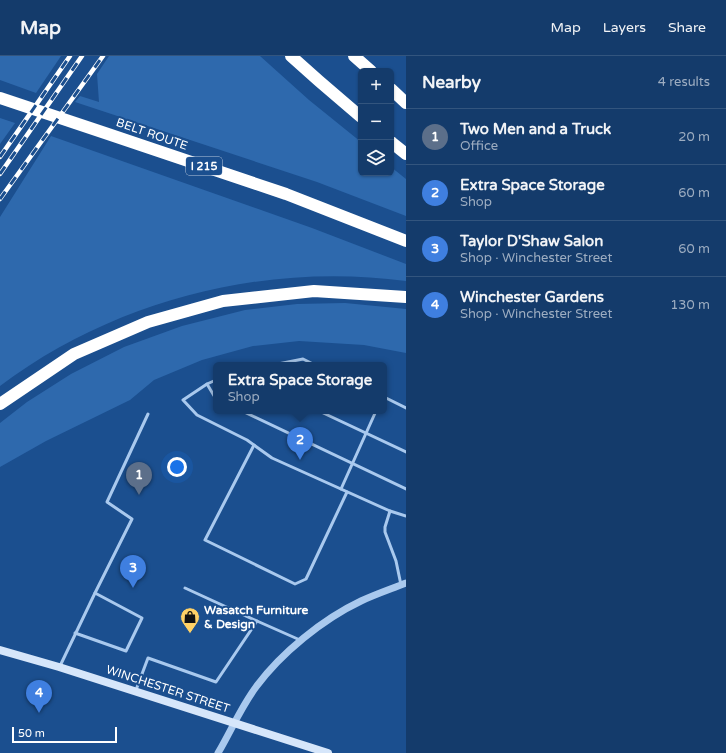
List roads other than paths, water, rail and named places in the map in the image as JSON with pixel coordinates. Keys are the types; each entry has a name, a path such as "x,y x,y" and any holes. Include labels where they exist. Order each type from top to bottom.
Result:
{"highway":[{"path":"291,56 358,114"},
{"path":"354,56 367,68"},
{"path":"394,92 406,103"},
{"name":"BELT ROUTE","path":"0,98 286,194 406,241"},
{"path":"394,144 406,154"},
{"path":"0,404 74,354 148,322 223,301 314,291 406,297"}],"main road":[{"name":"WINCHESTER STREET","path":"0,650 59,667 328,753"}],"street":[{"path":"218,753 256,687 284,656 318,627 360,602 403,584"}],"lane":[{"path":"288,362 303,359 309,362"},
{"path":"213,381 183,400 197,415 247,440 272,458 390,511 406,516"},
{"path":"207,384 213,394"},
{"path":"387,398 406,408"},
{"path":"59,667 94,592 132,519 107,502 148,414"},
{"path":"248,414 406,489"},
{"path":"325,414 406,452"},
{"path":"341,489 375,414"},
{"path":"254,445 205,540 295,584 306,579 347,492"},
{"path":"390,511 385,532 403,584"},
{"path":"184,588 302,640"},
{"path":"75,633 126,651 142,618 94,592"},
{"path":"136,692 148,658 216,682 257,621"}],"railway":[{"path":"0,157 70,56"},
{"path":"0,174 82,56"},
{"path":"0,199 103,56"}],"place":[{"name":"Extra Space Storage","path":"300,460"},
{"name":"Two Men and a Truck","path":"139,495"},
{"name":"Taylor D'Shaw Salon","path":"133,588"},
{"name":"Wasatch Furniture & Design","path":"190,634"},
{"name":"Winchester Gardens","path":"39,713"}]}
